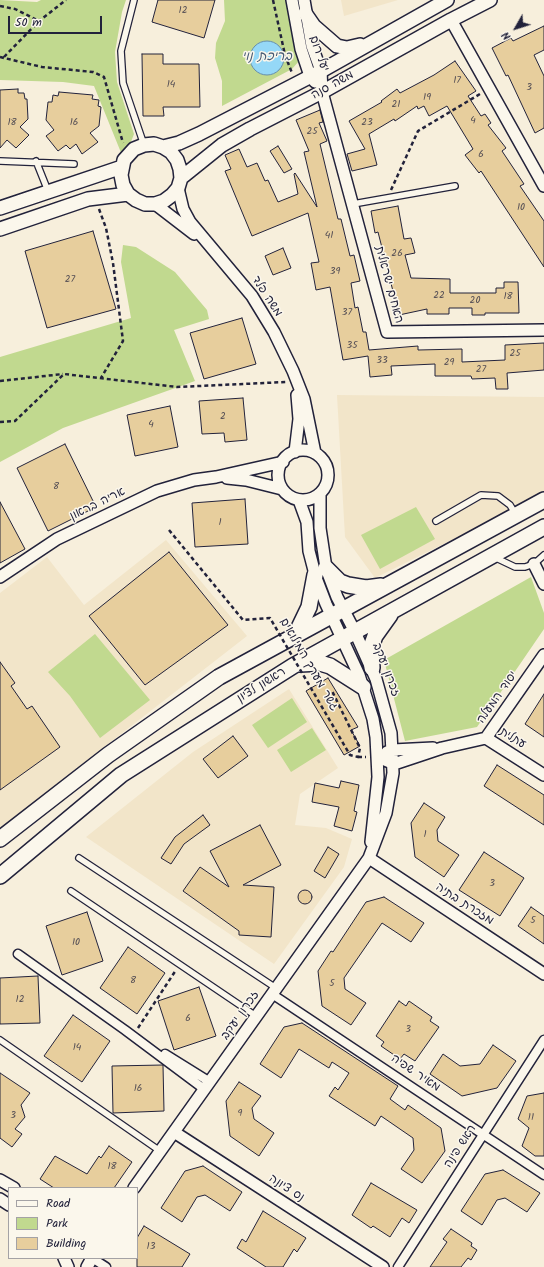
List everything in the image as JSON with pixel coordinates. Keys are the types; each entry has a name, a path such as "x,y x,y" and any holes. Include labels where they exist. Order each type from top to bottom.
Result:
{"main road":[{"path":"0,839 108,754 219,677 544,500"},
{"name":"ראשון לציון","path":"0,876 121,775 293,666 544,527"},
{"path":"296,634 309,607 320,572 348,585 366,588 384,586"},
{"path":"372,668 370,657 374,639 382,624 395,610"},
{"path":"293,666 308,663 320,663 343,673 363,687"}],"street":[{"name":"יעל רום","path":"292,0 301,49 315,73 322,92"},
{"name":"יעל רום","path":"304,0 315,73"},
{"name":"משה סנה","path":"163,147 179,143 199,134 315,73 447,0"},
{"name":"משה סנה","path":"179,183 222,145 322,92 450,20 490,0"},
{"path":"305,13 314,26 337,46 347,48 371,42"},
{"path":"450,20 544,186"},
{"name":"האחים ישראלית","path":"322,92 387,332 544,330"},
{"path":"0,208 124,162 134,149 144,145 154,144 171,152 177,160 180,169 179,183 172,195 164,201 155,204 145,204 128,194 123,185 124,162"},
{"name":"משה פלד","path":"179,183 183,209 207,244"},
{"path":"0,229 64,206 95,198 128,194"},
{"name":"משה פלד","path":"155,204 207,244 228,266 252,296 294,376 304,399 315,453"},
{"name":"משה פלד","path":"294,376 299,419 295,452"},
{"path":"308,451 315,453 321,458 328,472 325,488 320,494 306,500 299,500 291,497 282,489 278,475 283,462 295,452 308,451"},
{"name":"אריה בראון","path":"0,577 57,539 150,494 176,484 283,462"},
{"name":"אריה בראון","path":"216,477 246,480 282,489"},
{"name":"זכרון יעקב","path":"320,494 320,572"},
{"name":"זכרון יעקב","path":"135,1187 369,858 386,813 391,791 394,764 385,707 372,668 349,635 309,551 307,522 299,500"},
{"path":"534,564 544,584"},
{"name":"זכרון יעקב","path":"349,635 373,719 378,756 376,807 369,858"},
{"name":"יסוד המעלה","path":"394,764 442,748 486,738 544,655"},
{"name":"עתלית","path":"486,738 544,775"},
{"name":"יסוד המעלה","path":"378,756 393,750 442,748"},
{"path":"378,756 394,764"},
{"name":"מזכרת בתיה","path":"369,858 544,974"},
{"path":"18,954 124,1030 207,1086"},
{"name":"מאיר שפיה","path":"274,991 544,1175"},
{"path":"124,1030 152,1046 207,1086"},
{"name":"ראש פינה","path":"398,1267 544,1040"},
{"name":"נס ציונה","path":"174,1132 383,1267"},
{"path":"0,1180 12,1187"},
{"path":"93,1259 106,1267"}],"lane":[{"path":"134,0 121,51 123,83 144,145"},
{"path":"0,161 36,161 74,164"},
{"path":"36,161 48,191"},
{"path":"353,204 455,186"},
{"path":"436,521 481,495 498,496 510,505 516,515"},
{"path":"492,556 505,564 515,567 525,567 534,564 544,555"},
{"path":"79,858 274,991"},
{"path":"71,891 256,1016"},
{"path":"0,1040 160,1151"}],"path":[{"path":"2,57 39,22 66,0"},
{"path":"273,0 285,55 296,83"},
{"path":"0,6 15,9 39,22"},
{"path":"2,57 42,67 93,72 104,77 124,162"},
{"path":"388,197 418,131 489,89"},
{"path":"95,198 106,228 113,263 123,341 101,378"},
{"path":"0,422 15,421 64,374"},
{"path":"0,381 64,374 177,387 294,376"},
{"name":"גשר מערך המילואים","path":"169,530 242,620 270,618 350,755 358,757 360,748 332,691"},
{"path":"134,1035 180,964"}],"shaded area":[{"path":"341,0 398,0 344,16"},
{"path":"337,395 544,397 544,494 375,578 345,537"},
{"path":"166,540 247,636 0,828 0,593 47,557 84,605"},
{"path":"289,689 338,768 300,794 295,825 326,828 352,839 344,867 274,964 86,837 193,752"}],"green space":[{"path":"0,0 37,2 41,0 126,0 122,12 115,52 117,82 134,134 124,160 94,86 63,82 0,80"},
{"path":"224,0 287,0 300,60 292,69 222,106 222,81 215,58 216,43 225,21"},
{"path":"123,245 136,247 175,272 207,310 209,319 174,330 195,381 63,428 0,462 0,357 131,318 121,262"},
{"path":"416,507 435,539 380,569 361,535"},
{"path":"531,577 544,613 544,629 477,727 405,741 384,660"},
{"path":"95,634 150,700 100,738 70,696 48,672"},
{"path":"292,698 307,722 268,748 252,725"},
{"path":"312,728 326,750 291,772 277,750"}],"water":[{"name":"בריכת נוי","path":"267,41 279,46 284,58 279,70 267,75 255,70 250,58 255,46"}],"building":[{"path":"158,0 215,0 204,38 152,22"},
{"path":"544,26 544,50 534,55 544,76 544,128 535,133 508,75 506,76 492,48 511,38 513,41"},
{"path":"142,54 163,54 163,64 199,64 200,107 163,107 164,116 143,116"},
{"path":"455,61 476,91 468,96 481,116 485,114 491,123 488,125 506,148 502,151 524,184 520,186 544,221 544,267 481,171 479,173 465,155 473,149 447,106 429,116 424,106 418,109 417,106 395,121 394,119 369,134 377,165 352,171 347,154 365,149 349,121 382,102 381,101 397,89 400,93 434,75"},
{"path":"18,89 18,93 24,93 25,99 27,99 28,119 20,127 29,135 16,148 7,140 0,148 0,90"},
{"path":"59,92 93,95 92,99 99,100 98,106 101,107 99,126 90,133 98,142 82,154 76,144 70,149 66,145 58,151 46,136 54,130 46,120 48,102 52,102 53,95 58,96"},
{"path":"320,110 323,122 319,123 327,141 320,144 338,219 341,219 350,256 354,255 360,281 351,283 355,308 358,307 363,332 366,332 369,350 418,346 418,350 462,349 462,362 505,360 505,345 544,343 544,370 507,373 508,389 496,389 495,378 472,379 471,376 435,376 435,364 391,366 392,375 370,377 368,356 343,360 330,287 316,290 311,263 319,262 308,213 252,236 225,171 231,169 225,155 239,149 247,167 257,163 265,181 268,180 278,202 298,194 295,173 317,207 304,152 309,151 296,120"},
{"path":"278,146 292,169 284,173 270,151"},
{"path":"398,206 404,239 411,238 415,253 405,255 411,278 450,279 450,293 496,293 496,288 504,288 504,282 518,282 519,313 485,313 485,315 472,315 472,308 449,308 449,314 427,314 427,309 399,315 378,232 375,233 371,211"},
{"path":"93,231 116,309 47,328 25,251"},
{"path":"283,248 291,268 273,275 265,256"},
{"path":"242,318 256,364 204,379 190,333"},
{"path":"243,398 247,440 225,442 224,433 202,434 199,401"},
{"path":"170,406 178,447 135,456 127,415"},
{"path":"65,444 96,507 48,531 17,468"},
{"path":"245,499 248,544 195,547 192,503"},
{"path":"0,502 25,549 0,563"},
{"path":"169,552 228,625 145,685 89,616"},
{"path":"0,662 15,683 11,686 27,709 32,706 60,747 0,790"},
{"path":"328,678 358,727 351,730 360,746 344,755 306,691"},
{"path":"544,694 544,737 525,724"},
{"path":"233,736 248,756 218,778 203,759"},
{"path":"497,765 544,795 544,825 484,786"},
{"path":"341,781 359,785 354,811 357,812 352,831 334,826 339,807 312,802 315,783 339,788"},
{"path":"424,803 445,817 437,830 438,841 459,855 444,877 415,857 411,823"},
{"path":"203,815 210,825 184,844 171,864 161,858 175,837"},
{"path":"260,825 281,865 243,885 274,887 271,937 239,935 239,931 183,891 200,867 229,887 210,851"},
{"path":"328,847 339,854 325,878 314,871"},
{"path":"484,852 524,878 500,916 459,890"},
{"path":"305,890 310,892 312,897 310,902 305,904 300,902 298,897 300,892"},
{"path":"384,897 424,923 411,942 382,923 344,978 345,989 366,1003 351,1025 322,1006 318,971 331,951 333,952 366,902"},
{"path":"531,907 544,916 544,944 518,926"},
{"path":"87,912 103,961 62,975 46,926"},
{"path":"128,947 165,973 137,1014 100,988"},
{"path":"38,976 40,1023 0,1024 0,978"},
{"path":"199,987 216,1036 174,1050 158,1001"},
{"path":"399,1001 406,1006 409,1001 432,1017 430,1021 439,1027 415,1061 404,1054 400,1059 381,1046 384,1042 376,1036"},
{"path":"73,1015 110,1041 82,1082 44,1056"},
{"path":"302,1023 398,1086 390,1099 405,1110 408,1105 441,1128 445,1151 422,1183 401,1169 414,1150 413,1138 381,1116 375,1126 329,1096 335,1087 338,1090 349,1073 332,1062 329,1068 299,1049 281,1078 260,1064 284,1027"},
{"path":"493,1045 516,1061 497,1088 462,1096 430,1074 443,1054 460,1066 480,1064"},
{"path":"163,1065 164,1111 113,1113 112,1066"},
{"path":"0,1073 30,1093 21,1105 25,1117 15,1129 22,1134 12,1147 0,1138"},
{"path":"239,1082 261,1096 252,1108 254,1119 274,1133 259,1156 230,1136 226,1101"},
{"path":"544,1093 544,1156 535,1156 522,1146 529,1128 518,1119 527,1096"},
{"path":"109,1146 132,1162 115,1187 52,1187 40,1179 55,1156 87,1174 99,1156 101,1158"},
{"path":"203,1166 242,1192 230,1211 205,1195 197,1197 182,1222 161,1208 185,1171"},
{"path":"503,1170 540,1193 527,1212 505,1198 497,1200 482,1225 461,1211 485,1174"},
{"path":"371,1183 417,1210 409,1223 402,1218 390,1237 373,1226 371,1228 352,1215"},
{"path":"263,1211 306,1238 297,1252 294,1249 283,1267 266,1267 237,1248 242,1239 246,1242"},
{"path":"144,1226 190,1254 182,1267 137,1267 138,1236"},
{"path":"451,1229 472,1243 471,1246 477,1250 471,1260 468,1258 461,1267 430,1267 447,1242 443,1239"}]}
